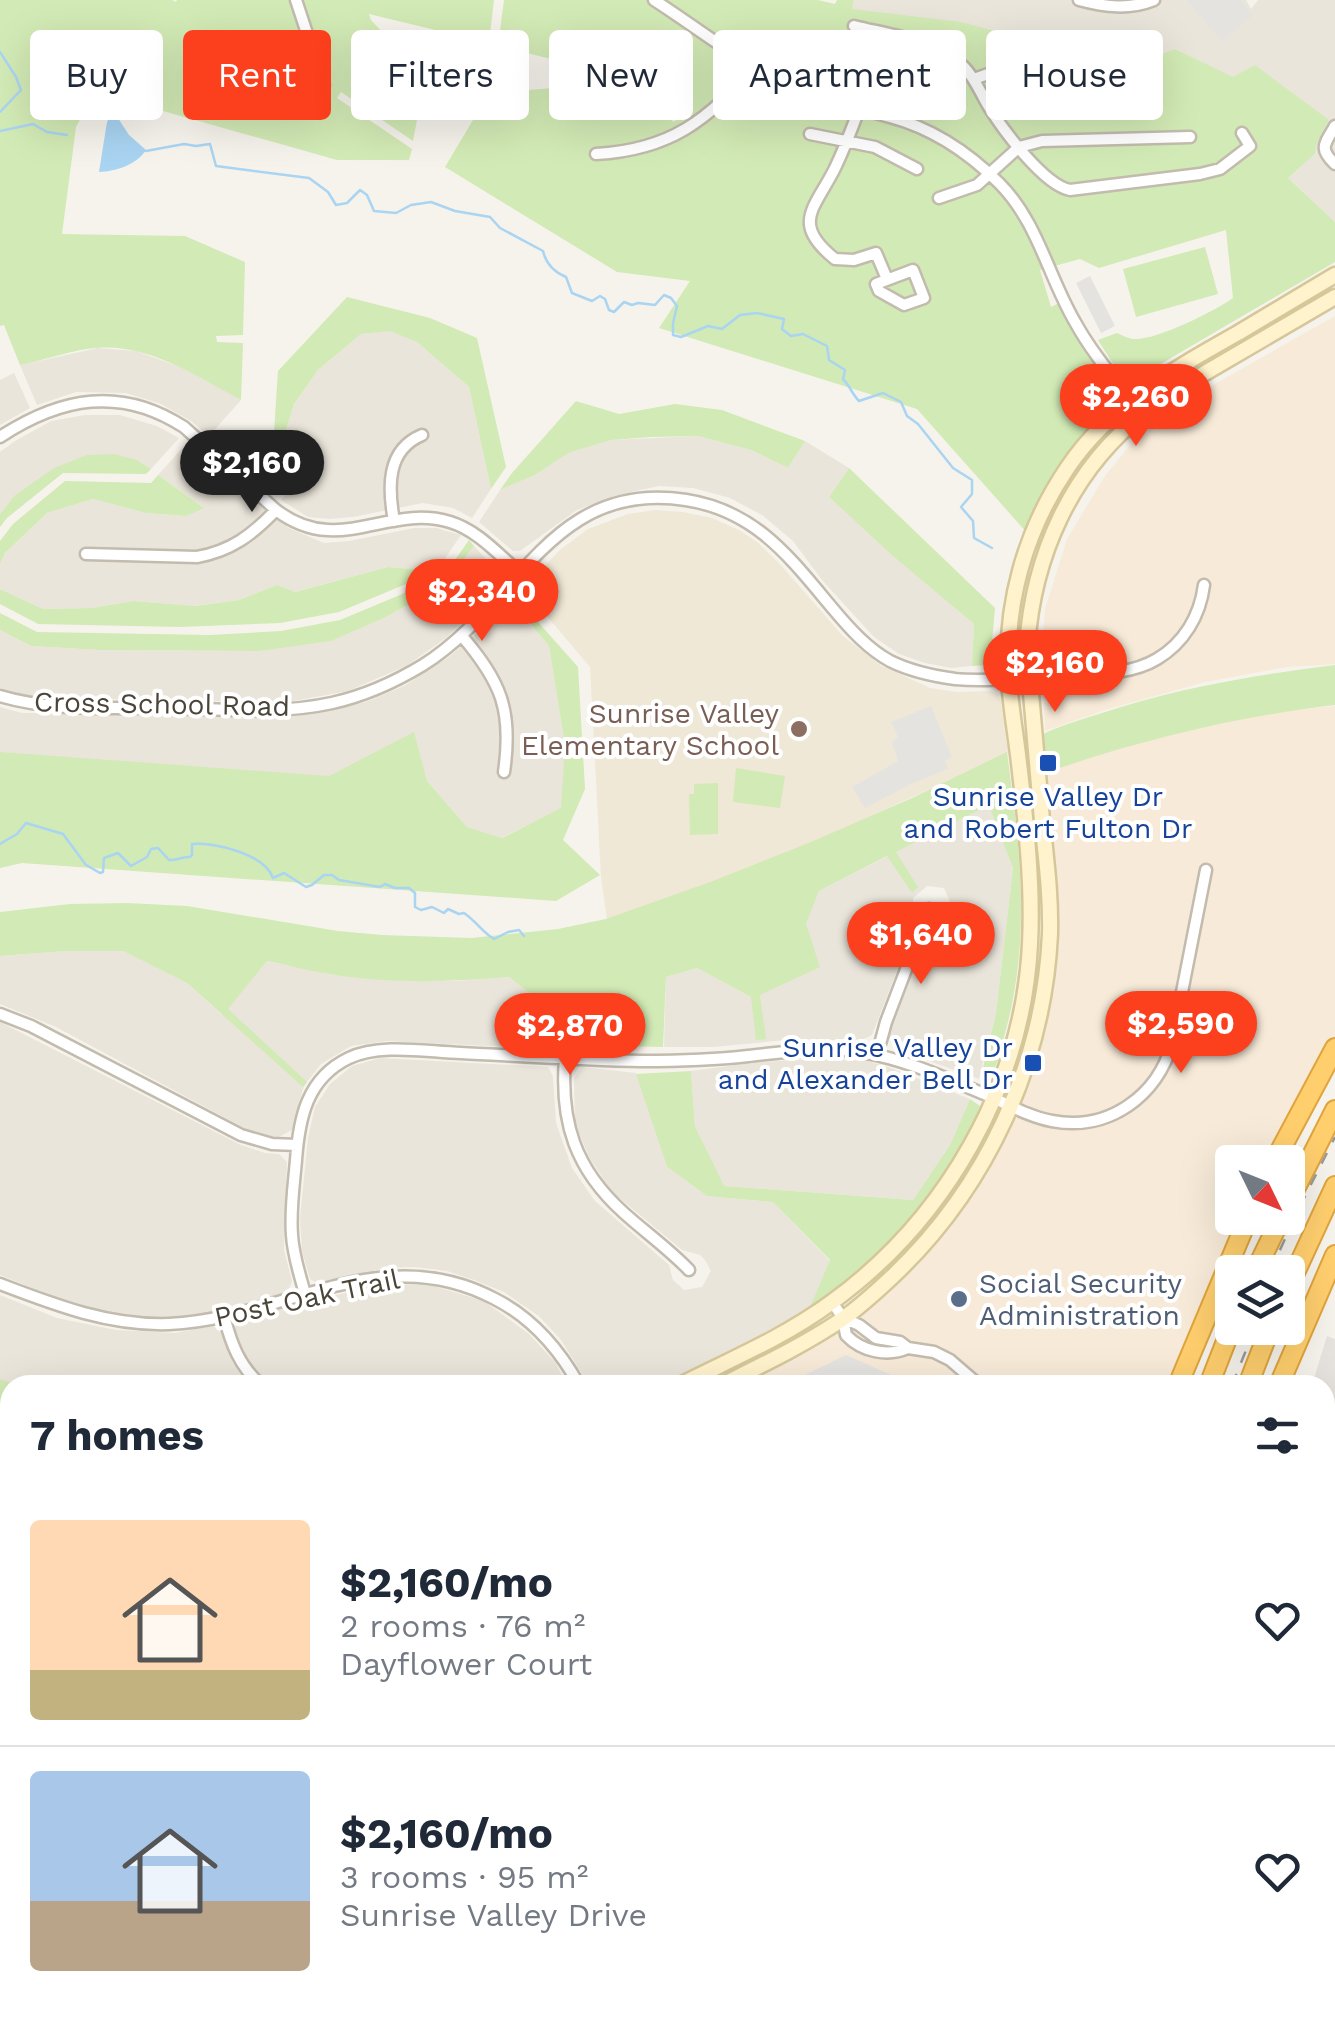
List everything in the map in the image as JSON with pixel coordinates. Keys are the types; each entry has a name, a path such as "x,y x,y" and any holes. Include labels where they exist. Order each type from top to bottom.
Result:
{"highway":[{"path":"1283,1145 1335,1048"},
{"path":"1305,1169 1335,1110"},
{"path":"1303,1255 1335,1186"},
{"path":"1182,1375 1241,1235"},
{"path":"1282,1375 1335,1254"},
{"path":"1213,1375 1225,1345"},
{"path":"1252,1375 1263,1345"}],"main road":[{"path":"700,1375 776,1337 832,1302 878,1264 924,1216 968,1151 994,1099 1016,1030 1030,934 1030,888 1009,678 1010,622 1033,531 1068,468 1097,431 1131,399 1335,275"},
{"path":"742,1375 844,1318 907,1262 953,1210 978,1172 1023,1075 1039,1017 1050,932 1029,677 1029,619 1037,579 1068,503 1093,464 1142,414 1335,297"}],"street":[{"path":"296,0 306,30"},
{"path":"654,0 713,38"},
{"path":"1079,0 1126,7 1154,0"},
{"path":"854,26 914,40 962,65 1004,130 1058,188 1070,190 1220,169 1250,146 1242,132"},
{"path":"974,80 986,75"},
{"path":"596,154 650,146 687,129 713,110"},
{"path":"855,120 814,203 810,217 812,236 835,260 854,260 876,253 887,279"},
{"path":"900,120 967,155 1014,200 1076,324 1142,414"},
{"path":"1335,126 1324,149 1335,164"},
{"path":"810,134 875,147 916,169"},
{"path":"938,198 977,185 1019,147 1042,141 1190,138"},
{"path":"913,270 924,298 904,305 878,292 876,284 887,279 913,270"},
{"path":"0,437 29,420 73,405 110,400 140,405 184,427 292,520 324,531 434,518 461,526 519,572"},
{"path":"394,521 390,502 392,469 406,444 422,435"},
{"name":"Cross School Road","path":"0,696 58,706 270,710 356,696 420,667 462,636 558,534 588,515 647,498 702,503 741,518 789,558 853,632 894,663 934,676 978,680 1131,670 1170,650 1188,630 1201,604 1204,585"},
{"path":"86,554 213,554 238,544 276,510"},
{"path":"462,636 484,663 501,696 508,735 504,772"},
{"path":"306,1294 292,1237 297,1146 304,1107 326,1074 359,1054 397,1050 686,1060 818,1049 877,1055 923,1069 1054,1122 1084,1122 1124,1109 1148,1090 1164,1067 1206,870"},
{"path":"877,1055 929,909"},
{"path":"0,1014 31,1026 240,1134 272,1144 297,1146"},
{"path":"565,1058 564,1110 573,1143 590,1176 622,1211 689,1270"},
{"name":"Post Oak Trail","path":"0,1284 106,1320 168,1324 224,1316 390,1276 429,1277 466,1286 504,1303 536,1327 572,1375"},
{"path":"832,1302 844,1318 846,1335 858,1345 895,1354 908,1348"},
{"path":"224,1316 238,1358 251,1375"},
{"path":"844,1318 876,1338 934,1352 967,1375"}],"shaded area":[{"path":"854,0 1246,0 1251,9 1258,0 1335,0 1335,222 1288,178 1315,154 1233,78 1175,49 1163,53 1163,30 986,33 851,9"},
{"path":"1186,0 1240,0 1253,15 1222,42"},
{"path":"1090,276 1115,326 1101,333 1076,283"},
{"path":"1335,316 1335,664 1287,667 1205,682 1045,731 1045,609 1067,539 1105,476 1131,444 1170,413"},
{"path":"390,330 417,342 469,387 491,489 472,518 453,508 423,503 353,517 308,517 281,500 309,467 283,440 294,404 318,370 361,334"},
{"path":"98,348 136,351 180,367 241,400 209,436 161,404 126,393 76,392 37,405 20,365"},
{"path":"14,373 30,408 0,425 0,380"},
{"path":"85,415 120,415 157,426 179,438 151,469 137,460 87,455 14,496 0,514 0,452 51,421"},
{"path":"698,436 751,450 788,468 805,441 849,468 829,497 974,624 972,666 951,668 925,663 899,654 874,637 793,541 762,515 730,498 693,488 659,486 617,495 577,510 520,551 513,551 479,522 500,490 535,475 567,453 611,440"},
{"path":"186,444 289,528 324,543 414,528 436,528 461,535 442,563 424,570 388,567 294,592 277,585 239,600 193,606 134,601 91,608 43,609 0,589 0,564 5,553 47,513 93,499 146,513 186,516 203,507 158,475"},
{"name":"Sunrise Valley Elementary School","path":"655,510 712,518 757,542 843,636 880,665 930,688 998,694 1008,753 810,844 607,920 601,877 590,667 523,588 561,549 588,529 628,514"},
{"path":"474,546 500,574 498,587 446,638 406,666 348,691 288,702 37,698 0,688 0,630 31,646 99,650 258,651 330,641 443,586"},
{"path":"512,602 549,646 565,746 562,808 501,838 467,827 427,781 331,785 0,768 0,707 22,713 318,713 366,702 404,686 450,656"},
{"path":"931,706 952,757 945,761 948,769 865,808 852,787 898,761 892,742 898,737 891,722"},
{"path":"1335,706 1335,1048 1284,1145 1215,1145 1215,1235 1241,1235 1233,1255 1215,1255 1215,1298 1183,1375 745,1375 843,1319 966,1193 1026,1067 1047,969 1037,777 1162,735 1272,712"},
{"path":"990,804 1013,868 996,1013 979,1079 893,1048 888,1035 928,934 944,922 952,906 944,888 927,886 913,898 914,927 872,1035 860,1041 797,1039 664,1047 666,977 697,968 751,997 819,967 805,924 819,891"},
{"path":"123,951 187,983 222,1015 267,961 373,979 456,981 509,977 574,1029 573,1050 387,1041 351,1046 321,1064 303,1088 292,1130 277,1138 246,1129 56,1027 0,1004 0,956"},
{"path":"0,1022 241,1145 279,1154 287,1162 284,1250 292,1281 288,1292 204,1314 159,1318 107,1313 0,1275"},
{"path":"380,1058 548,1067 553,1076 556,1123 572,1168 595,1201 669,1265 673,1280 684,1290 702,1287 711,1271 705,1260 682,1250 611,1191 589,1157 575,1124 574,1078 582,1067 636,1073 667,1167 707,1196 773,1202 830,1261 810,1308 738,1349 682,1375 583,1375 561,1340 540,1317 504,1292 474,1280 415,1267 386,1268 317,1283 310,1279 302,1251 300,1218 308,1138 315,1107 330,1084 352,1066"},
{"path":"819,1058 867,1061 970,1099 950,1145 913,1200 723,1186 695,1126 691,1071"},
{"path":"427,1284 484,1301 529,1334 562,1375 260,1375 247,1360 234,1328 243,1318 373,1286"},
{"path":"0,1295 57,1318 116,1330 175,1333 213,1326 222,1333 233,1363 243,1375 0,1375"},
{"path":"1327,1336 1335,1339 1335,1375 1315,1375"},
{"path":"846,1355 891,1375 805,1375"}],"green space":[{"path":"0,0 494,0 491,30 435,30 369,14 380,30 351,30 351,99 341,92 337,98 351,108 351,120 369,120 412,149 409,160 337,160 195,120 331,120 331,30 183,30 183,117 163,111 163,30 30,30 30,120 80,120 62,234 185,236 245,262 243,335 216,336 217,342 243,343 241,400 190,372 135,351 87,349 20,365 4,325 0,326"},
{"path":"504,0 818,0 835,4 837,0 854,0 852,9 961,22 991,30 986,30 986,120 1163,120 1163,53 1175,49 1233,77 1255,65 1329,120 1315,154 1288,178 1335,222 1335,262 1135,379 1122,378 1098,340 1117,333 1133,339 1155,335 1233,298 1226,230 1099,268 1080,259 1040,270 1051,307 1059,303 1078,339 1116,389 1116,395 1063,460 1028,534 917,409 659,328 690,281 617,272 445,167 473,120 529,120 529,90 549,88 549,120 693,120 693,30 549,30 549,58 529,54 529,30 500,30"},
{"path":"382,120 417,120 413,141"},
{"path":"1205,247 1218,294 1136,317 1123,269"},
{"path":"347,297 430,318 477,338 506,467 491,489 469,387 417,342 390,331 361,334 318,370 294,404 283,440 274,432 278,371"},
{"path":"576,401 619,414 675,404 722,410 805,441 788,468 751,450 698,436 611,440 568,453 535,475 500,490"},
{"path":"114,454 137,460 151,469 146,474 63,473 0,527 0,514 14,496 54,468 87,455"},
{"path":"849,468 995,608 990,665 972,666 974,624 829,497"},
{"path":"158,475 204,508 186,516 146,513 93,499 47,513 5,553 0,564 0,541 13,524 65,481 151,483"},
{"path":"469,540 474,546 443,586 331,641 260,651 99,650 31,646 0,630 0,613 37,632 210,635 281,631 340,620 443,577"},
{"path":"442,563 437,571 339,612 280,623 180,627 38,624 0,604 0,589 43,609 91,608 134,601 195,606 239,600 277,585 295,592 388,567 424,570"},
{"path":"514,595 578,667 585,789 563,840 600,875 556,901 22,863 0,868 0,752 329,776 414,732 427,781 467,827 502,838 561,808 565,746 549,646 512,602"},
{"path":"1335,665 1335,705 1188,731 1045,773 1041,735 1062,726 1186,690"},
{"path":"1007,752 1019,860 1021,929 1013,1000 998,1059 986,1077 981,1076 996,1013 1013,868 989,805 896,852 918,887 912,893 887,856 819,891 806,924 820,967 760,995 766,1039 756,1040 751,997 697,968 666,977 663,1047 573,1045 574,1029 509,977 396,981 321,973 267,961 228,1009 307,1082 303,1087 187,983 123,951 0,956 0,912 70,904 187,906 382,935 471,938 558,929 606,919 713,881 912,798"},
{"path":"736,768 785,776 780,808 733,802"},
{"path":"718,783 718,834 690,835 689,794 694,794 694,784"},
{"path":"691,1071 695,1126 724,1186 913,1200 950,1145 970,1099 980,1106 948,1168 905,1226 866,1267 810,1307 830,1260 773,1202 707,1196 667,1167 636,1074"}],"water":[{"path":"119,120 146,150 126,166 99,172 107,122"}],"waterway":[{"path":"0,52 21,90 0,112"},
{"path":"0,131 33,124 47,132 67,135"},
{"path":"146,151 210,144 216,166 309,178 328,192 336,205 347,203 360,190 367,195 374,211 396,213 411,205 431,202 490,217 500,228 543,251 551,267 566,277 572,293 592,301 600,296 609,310 614,312 624,302 655,305 664,295 671,298 677,306 673,335 681,337 708,326 722,329 740,315 757,313 784,319 782,329 791,336 803,334 827,346 829,360 845,370 843,379 859,401 883,393 901,402 907,416 953,468 972,480 972,494 961,507 973,521 974,538 992,548"},
{"path":"0,844 26,823 63,834 86,865 100,873 104,858 118,853 131,866 147,857 151,849 158,848 172,860 190,857 192,844 213,845 250,856 273,878 284,873 306,887 324,875 332,875 339,880 380,887 385,884 409,888 415,893 415,907 421,910 432,907 444,913 448,909 464,913 494,939 519,930 524,936"}],"railway":[{"path":"1278,1255 1335,1137"},
{"path":"1236,1375 1248,1345"}],"place":[{"name":"Sunrise Valley Elementary School","path":"799,729"},
{"name":"Sunrise Valley Dr and Robert Fulton Dr","path":"1048,763"},
{"name":"Sunrise Valley Dr and Alexander Bell Dr","path":"1033,1063"},
{"name":"Social Security Administration","path":"959,1299"}]}
